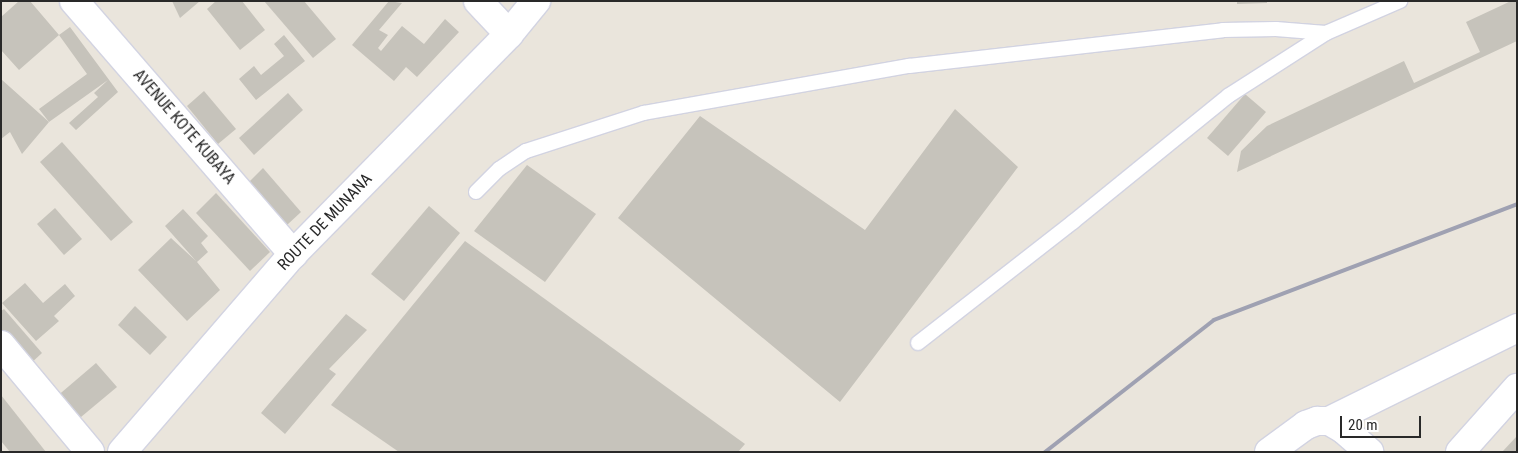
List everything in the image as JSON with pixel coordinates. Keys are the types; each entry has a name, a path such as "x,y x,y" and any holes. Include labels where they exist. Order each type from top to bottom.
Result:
{"street":[{"name":"AVENUE KOTE KUBAYA","path":"74,1 293,254"},
{"path":"478,1 509,34"},
{"name":"ROUTE DE MUNANA","path":"122,452 293,254 509,34 536,1"},
{"path":"1269,452 1306,425 1317,421 1329,421 1517,328"},
{"path":"1,345 90,452"},
{"path":"1460,452 1517,388"},
{"path":"1329,421 1343,429 1369,452"}],"lane":[{"path":"918,343 1073,222 1228,96 1326,34 1400,1"},
{"path":"476,192 499,169 526,151 644,113 909,66 1223,30 1276,28 1326,34"}],"building":[{"path":"19,1 30,1 59,35 19,70 1,50 1,17"},
{"path":"172,1 200,1 180,18"},
{"path":"216,1 242,1 265,30 240,50 207,9"},
{"path":"264,1 304,1 336,39 313,58"},
{"path":"389,1 402,3 379,30 388,35 378,48 381,51 402,26 424,44 445,19 459,32 417,77 406,67 394,81 352,45"},
{"path":"1237,1 1267,1 1267,3 1237,4"},
{"path":"1511,1 1517,1 1517,41 1237,172 1241,151 1267,126 1404,61 1414,83 1480,52 1466,22"},
{"path":"70,27 118,92 76,130 69,123 98,97 94,93 108,80 49,122 39,109 87,74 59,35"},
{"path":"284,35 305,61 256,100 239,79 254,66 261,75 284,56 274,44"},
{"path":"1,79 49,122 22,154 10,132 1,139"},
{"path":"204,91 236,129 218,144 187,106"},
{"path":"288,93 303,110 254,155 239,138"},
{"path":"1245,94 1266,112 1228,156 1207,138"},
{"path":"955,109 1018,167 840,402 618,218 700,116 865,230"},
{"path":"62,142 133,222 111,241 40,162"},
{"path":"527,165 596,214 545,282 474,231"},
{"path":"263,168 301,212 287,225 248,183"},
{"path":"216,193 270,252 250,271 196,213"},
{"path":"429,206 460,233 404,301 371,274"},
{"path":"55,208 82,239 64,255 37,224"},
{"path":"183,209 208,236 201,243 208,252 197,262 220,290 187,321 138,270 171,238 196,261 165,226"},
{"path":"465,241 745,444 738,452 399,452 331,405"},
{"path":"25,283 43,303 65,284 75,296 54,316 59,321 36,341 2,303"},
{"path":"135,306 167,337 150,355 118,325"},
{"path":"4,309 42,353 29,365 1,335 1,311"},
{"path":"346,314 367,330 329,369 336,374 285,434 261,413"},
{"path":"96,363 117,387 75,422 55,398"},
{"path":"1,395 46,452 10,452 1,441"},
{"path":"1517,436 1517,452 1502,452"}],"railway":[{"path":"1045,452 1214,320 1517,204"}]}
